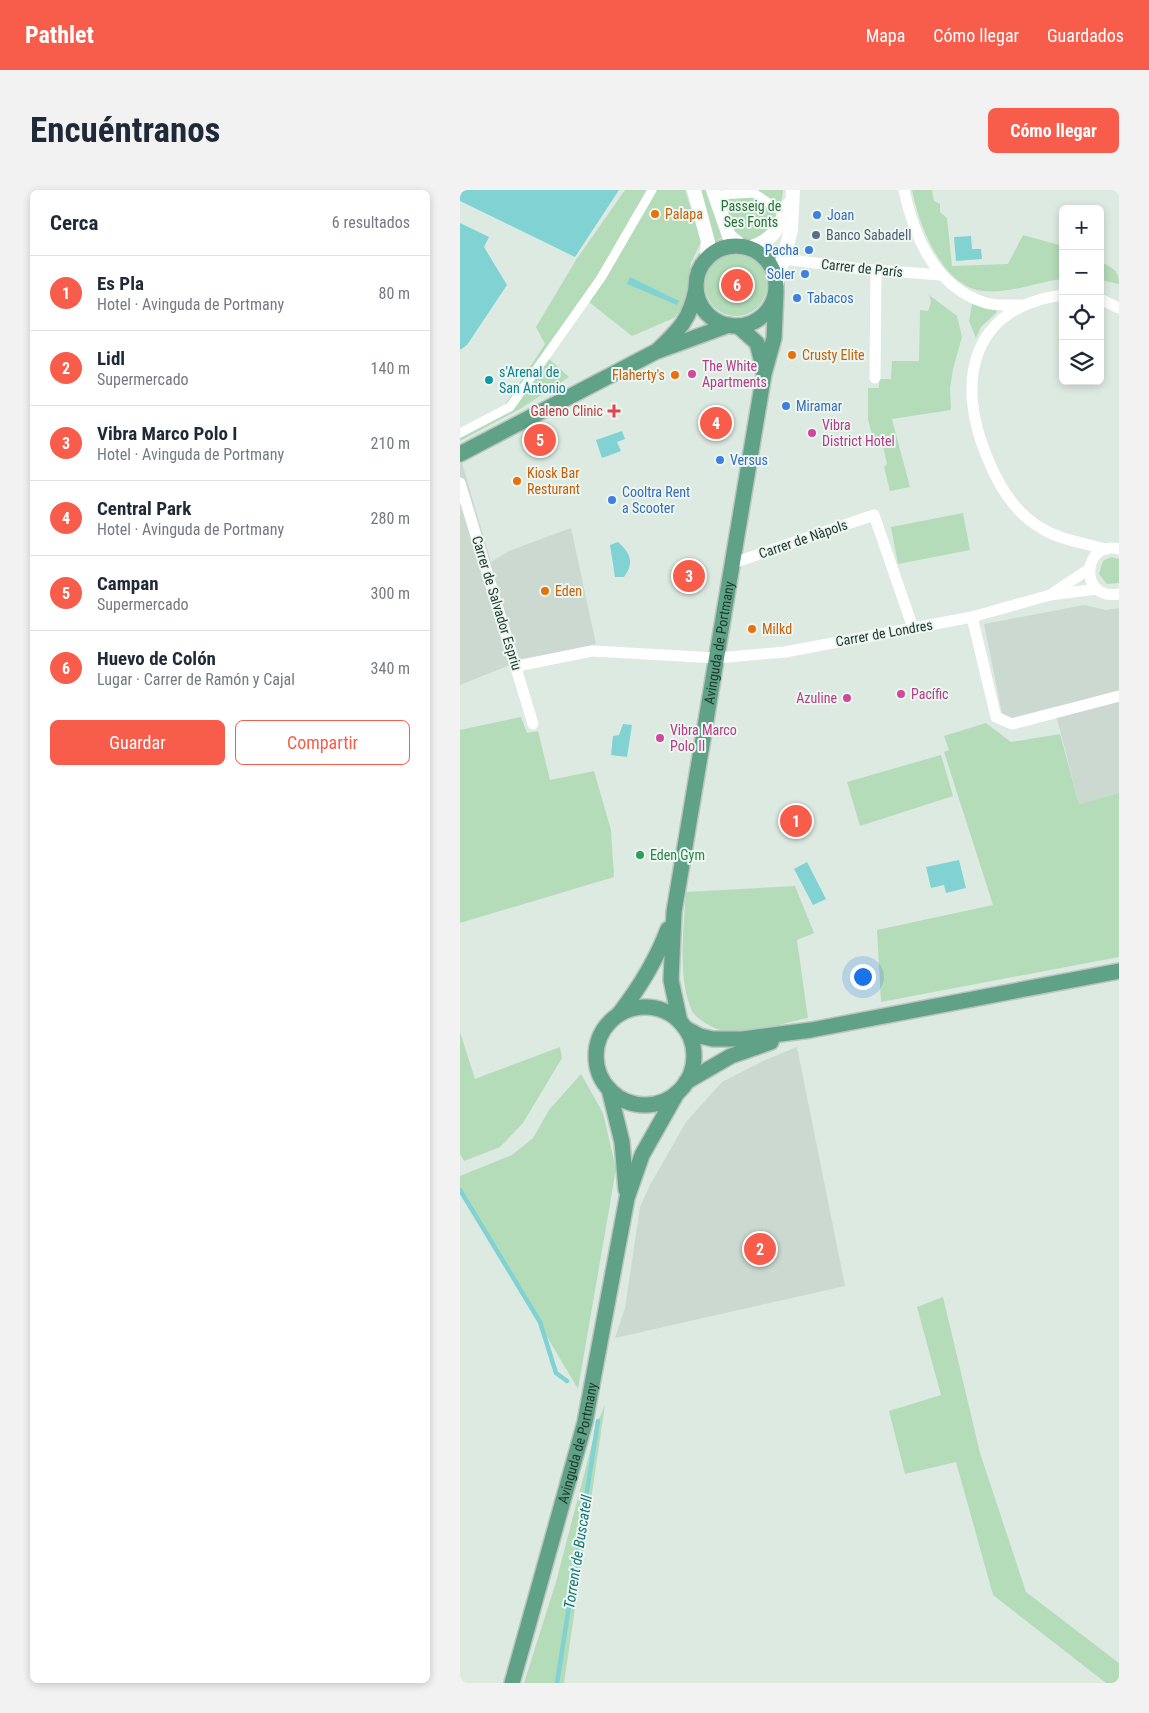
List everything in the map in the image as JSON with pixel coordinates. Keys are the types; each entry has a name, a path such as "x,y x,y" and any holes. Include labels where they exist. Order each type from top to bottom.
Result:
{"main road":[{"path":"460,454 655,352 734,326 751,323 763,316 771,305 776,289 773,271 769,262 745,247 719,250 707,258 699,272 688,317 681,328 655,352"},
{"path":"696,288 699,301 706,312 716,321 734,326"},
{"name":"Avinguda de Portmany","path":"682,1025 671,980 674,912 764,374 774,338 776,289"},
{"name":"Avinguda de Portmany","path":"734,326 748,332 760,347 764,374"},
{"name":"Avinguda de Portmany","path":"618,1015 659,955 674,912"},
{"path":"811,1030 731,1056 660,1102 642,1105 624,1100 609,1088 600,1074 596,1049 606,1026 618,1015 633,1008 650,1007 666,1012 700,1036 728,1040 811,1030 1119,971"},
{"path":"681,1088 690,1074 694,1055 682,1025"},
{"name":"Avinguda de Portmany","path":"609,1088 623,1151 627,1198"},
{"name":"Avinguda de Portmany","path":"512,1683 585,1422 627,1198 642,1156 681,1088"}],"street":[{"path":"460,433 510,407 601,278 652,190"},
{"path":"694,190 708,242 707,258"},
{"path":"904,190 908,210 924,247 940,275 966,295 988,304 1021,305 1043,298 1059,296"},
{"path":"779,210 754,192 715,193 729,236 745,247 763,243 776,233 793,191"},
{"path":"776,289 791,230 793,191"},
{"name":"Carrer de París","path":"784,259 876,270 940,275"},
{"path":"875,378 876,270"},
{"path":"1104,301 1119,308"},
{"path":"1021,305 996,325 980,348 972,370 971,398 980,441 994,476 1012,504 1040,528 1060,537 1115,547"},
{"name":"Carrer de Salvador Espriu","path":"460,483 517,666 533,724"},
{"name":"Carrer de Nàpols","path":"732,563 874,515 913,628"},
{"name":"Carrer de Londres","path":"1050,595 1089,569 1092,560 1115,547"},
{"path":"1089,569 1091,580 1097,589 1104,593 1119,594"},
{"name":"Carrer de Londres","path":"517,666 592,651 717,658 785,652 972,617 1050,595 1097,589"},
{"path":"972,617 996,717 1012,724 1119,696"}],"shaded area":[{"path":"460,456 491,562 509,551 571,528 596,644 520,661 460,685"},
{"path":"1084,605 1106,610 1119,608 1119,793 1079,804 1054,707 1011,718 1002,713 984,624"},
{"path":"797,1047 845,1286 615,1338 625,1308 640,1207 650,1185 686,1122 722,1082 763,1061"}],"green space":[{"path":"625,190 685,190 702,240 691,263 686,299 681,310 674,318 632,336 589,302 548,358 569,377 520,409 460,441 460,429 505,405 545,344 536,327 576,260"},
{"path":"698,190 709,190 724,237 714,242"},
{"name":"Passeig de Ses Fonts","path":"716,190 783,190 776,218 768,229 758,239 746,239 735,233"},
{"path":"912,190 932,190 934,201 940,204 940,212 947,218 952,266 1008,264 1023,235 1059,245 1059,279 1003,291 983,291 968,287 944,267 927,236"},
{"path":"736,254 748,257 758,263 764,273 767,285 764,297 758,307 748,313 736,316 724,313 714,307 708,297 705,285 708,273 714,263 724,257"},
{"path":"1104,264 1116,272 1119,284 1104,281"},
{"path":"929,295 957,316 962,337 950,388 951,410 892,419 910,487 890,491 884,467 887,464 882,442 875,445 868,420 868,388 879,388 879,379 891,379 892,361 919,361 920,310 928,311 931,302"},
{"path":"972,304 996,310 997,312 981,327 976,338 969,321"},
{"path":"963,513 970,550 898,564 891,527"},
{"path":"1111,557 1119,559 1119,583 1107,584 1099,574 1103,561"},
{"path":"521,717 527,733 538,731 550,780 594,771 611,830 614,877 460,923 460,730"},
{"path":"986,723 1011,742 1060,734 1079,804 1119,793 1119,957 881,1002 877,930 993,905 944,752 949,750 944,736"},
{"path":"941,755 953,796 860,826 847,782"},
{"path":"795,886 814,933 797,940 808,1018 766,1028 734,1032 720,1030 702,1021 692,1011 684,984 683,937 686,892"},
{"path":"460,1032 475,1079 560,1047 562,1058 523,1123 500,1147 464,1161 460,1154"},
{"path":"581,1074 603,1113 616,1169 578,1389 460,1190 460,1176 512,1155 533,1138 549,1110"},
{"path":"943,1297 980,1453 1026,1592 1119,1663 1119,1683 1106,1683 993,1595 956,1462 905,1474 889,1411 941,1395 917,1307"},
{"path":"605,1405 564,1683 524,1683 556,1582 598,1421"}],"water":[{"path":"460,190 619,190 575,257 460,201"},
{"path":"460,223 489,237 484,247 507,285 467,345 460,350"},
{"path":"971,236 972,249 981,249 982,259 956,261 954,237"},
{"path":"630,277 679,301 677,305 627,284"},
{"path":"622,431 625,439 617,442 621,451 602,458 596,440"},
{"path":"618,542 626,550 630,558 629,567 624,577 615,577 610,545"},
{"path":"623,724 632,725 627,757 611,755 613,736 619,735"},
{"path":"959,860 966,888 946,893 944,885 931,888 926,867"},
{"path":"807,862 826,899 813,905 794,869"}],"waterway":[{"name":"Torrent de Buscatell","path":"460,1190 540,1322 556,1373 567,1381"},
{"name":"Torrent de Buscatell","path":"557,1683 598,1421"}],"place":[{"name":"Palapa","path":"655,214"},
{"name":"Joan","path":"817,215"},
{"name":"Banco Sabadell","path":"816,235"},
{"name":"Pacha","path":"809,250"},
{"name":"Soler","path":"805,274"},
{"name":"Huevo de Colón","path":"737,285"},
{"name":"Tabacos","path":"797,298"},
{"name":"Crusty Elite","path":"792,355"},
{"name":"The White Apartments","path":"692,374"},
{"name":"Flaherty's","path":"675,375"},
{"name":"s'Arenal de San Antonio","path":"489,380"},
{"name":"Miramar","path":"786,406"},
{"name":"Galeno Clinic","path":"614,411"},
{"name":"Central Park","path":"716,423"},
{"name":"Vibra District Hotel","path":"812,433"},
{"name":"Campan","path":"540,440"},
{"name":"Versus","path":"720,460"},
{"name":"Kiosk Bar Resturant","path":"517,481"},
{"name":"Cooltra Rent a Scooter","path":"612,500"},
{"name":"Vibra Marco Polo I","path":"689,576"},
{"name":"Eden","path":"545,591"},
{"name":"Milkd","path":"752,629"},
{"name":"Pacífic","path":"901,694"},
{"name":"Azuline","path":"847,698"},
{"name":"Vibra Marco Polo II","path":"660,738"},
{"name":"Es Pla","path":"796,821"},
{"name":"Eden Gym","path":"640,855"},
{"name":"Lidl","path":"760,1249"}]}
